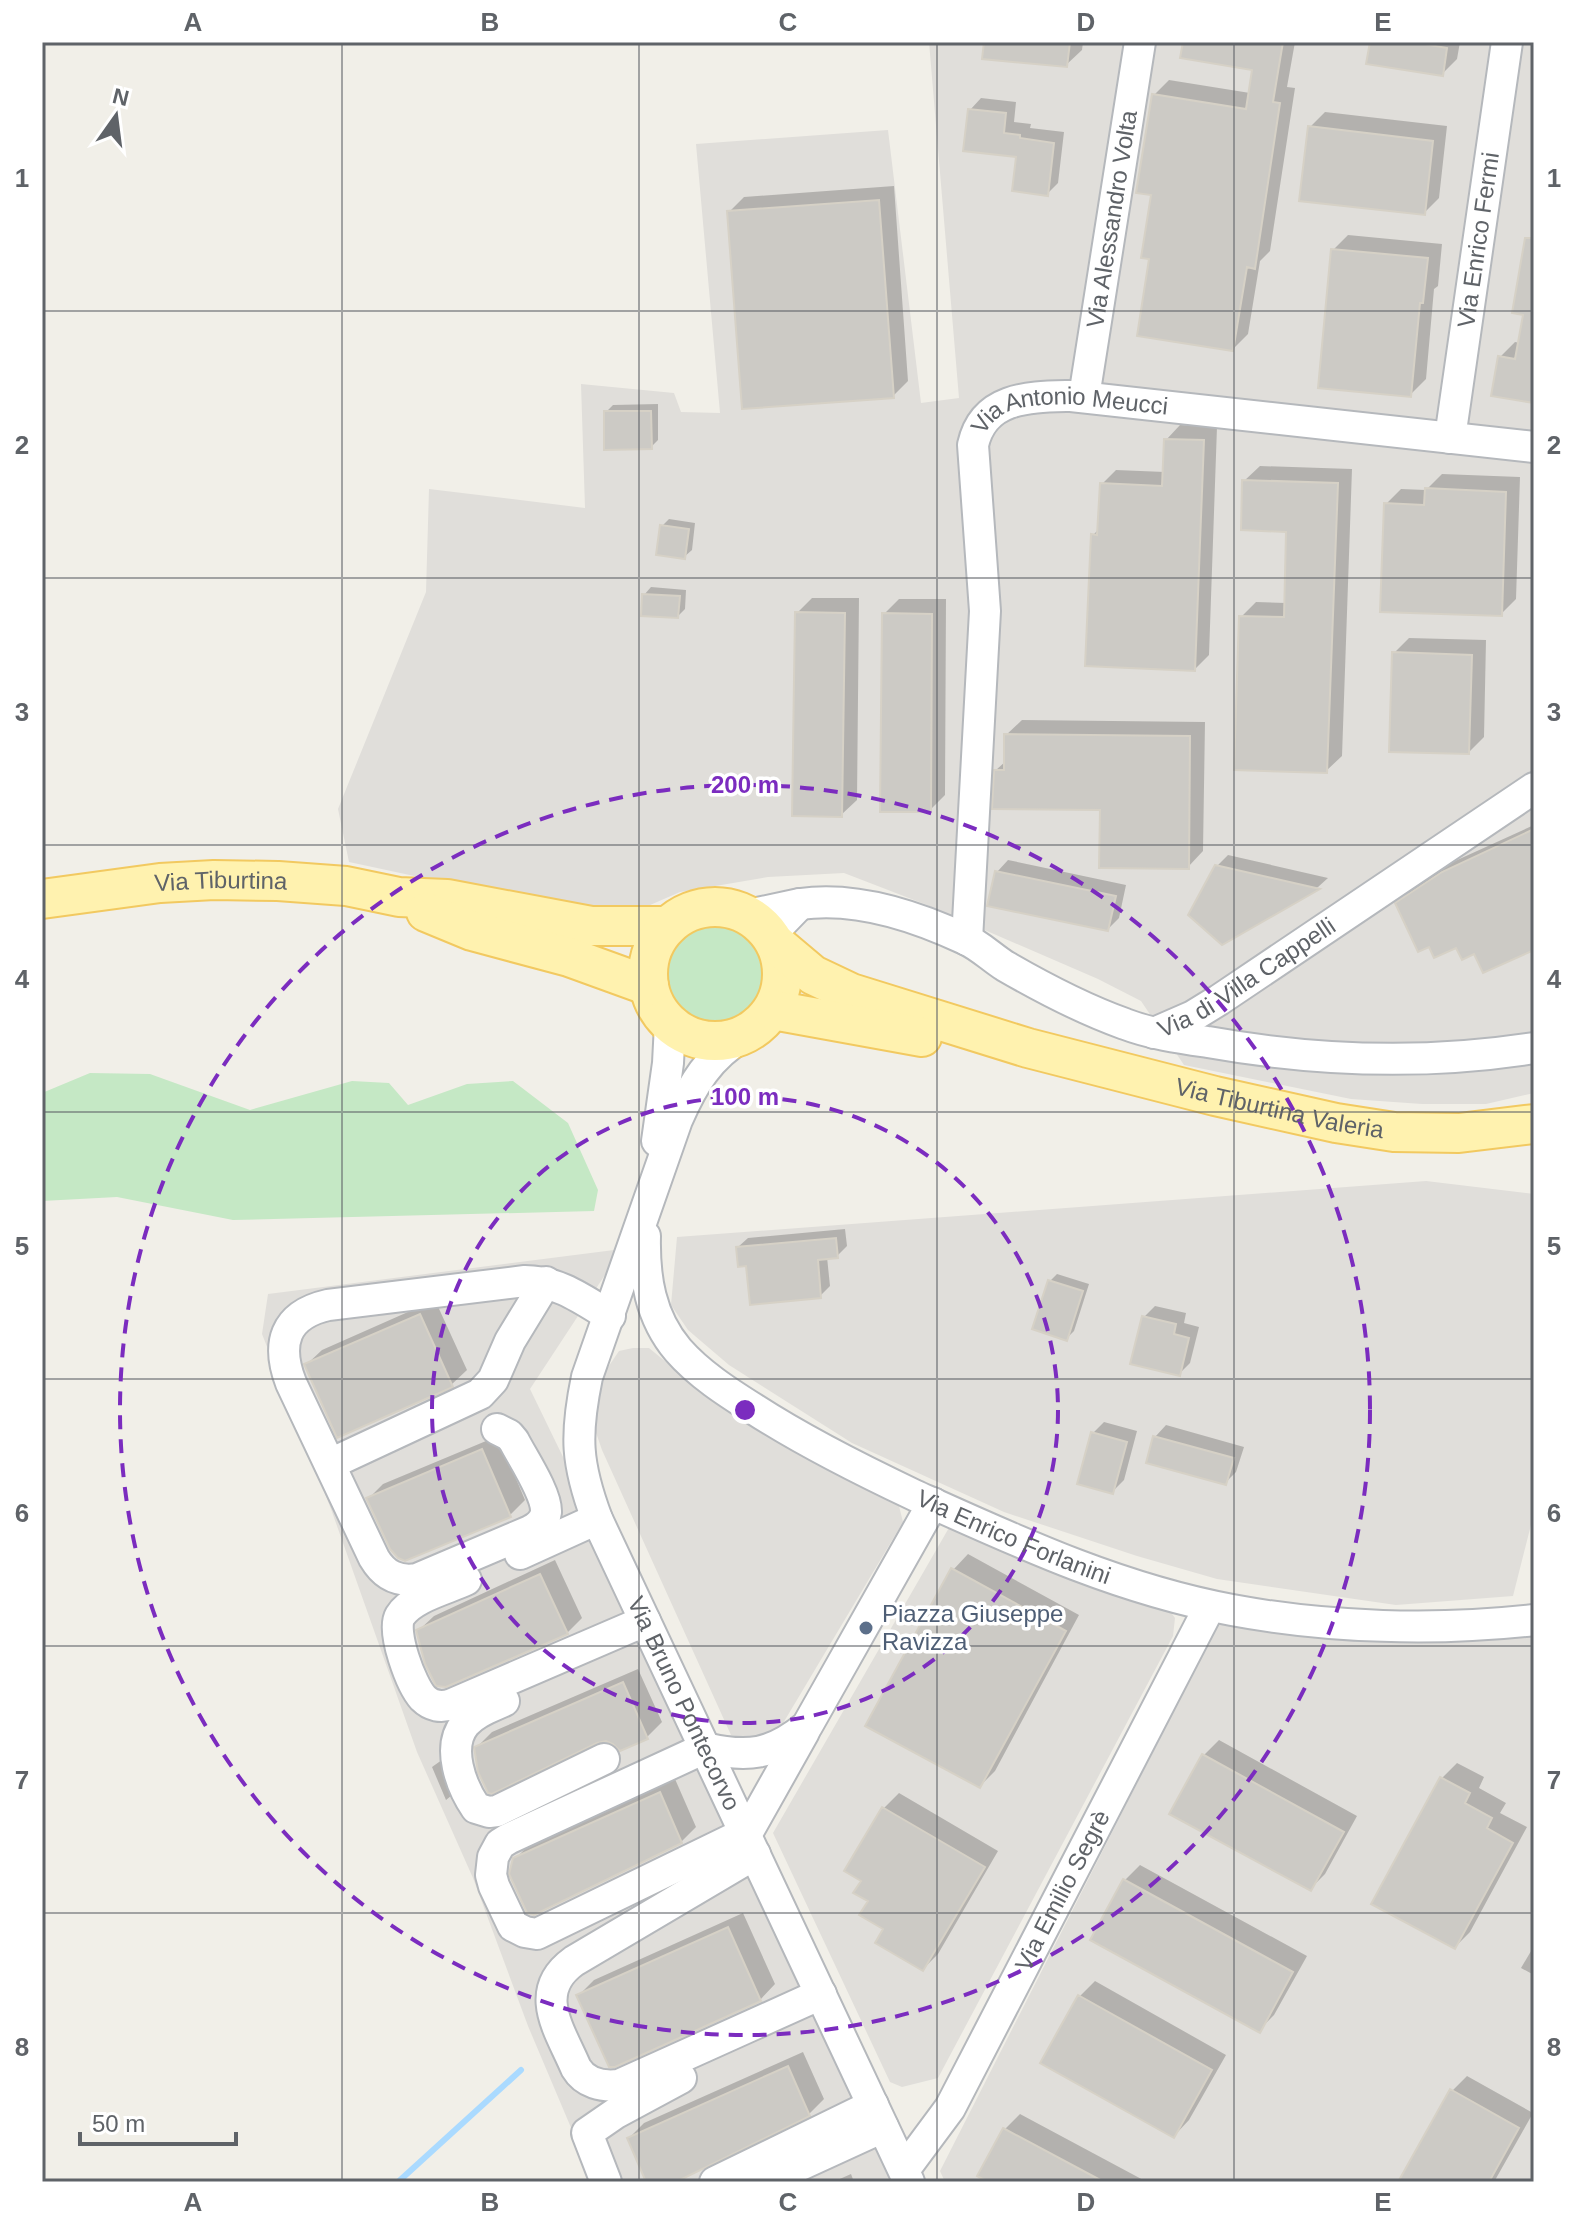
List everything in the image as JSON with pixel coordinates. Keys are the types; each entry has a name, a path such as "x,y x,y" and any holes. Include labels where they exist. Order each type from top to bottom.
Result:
{"main road":[{"name":"Via Tiburtina","path":"42,899 120,887 227,880 312,883 399,897 447,899 591,926 668,926 685,914 706,907 728,908 764,931"},
{"name":"Via Tiburtina","path":"399,897 447,922 569,957 649,986"},
{"path":"668,926 655,944 648,965 649,986 656,1007 670,1024 686,1035 705,1041 725,1041 743,1036 760,1025 773,1010 783,977 781,959 764,931"},
{"name":"Via Tiburtina Valeria","path":"764,931 813,975 851,993 1028,1048 1215,1096 1367,1129 1436,1134 1534,1124"},
{"name":"Via Tiburtina Valeria","path":"773,1010 934,1039 1028,1048"}],"street":[{"name":"Via Alessandro Volta","path":"1084,397 1140,42"},
{"name":"Via Enrico Fermi","path":"1450,438 1507,42"},
{"name":"Via Antonio Meucci","path":"967,940 985,611 973,445 977,430 986,416 1023,398 1084,397 1534,447"},
{"name":"Via di Villa Cappelli","path":"1154,1033 1193,1016 1219,1000 1534,788"},
{"path":"764,931 800,904 835,902 872,908 967,940 1003,965 1046,988 1126,1025 1154,1033"},
{"name":"Via Bruno Pontecorvo","path":"647,1209 668,1063 670,1024"},
{"name":"Via di Villa Cappelli","path":"1154,1033 1258,1050 1361,1058 1467,1057 1534,1048"},
{"name":"Via Bruno Pontecorvo","path":"743,1036 722,1050 696,1080 670,1137 587,1377 578,1439 584,1483 597,1519 906,2176"},
{"name":"Via Enrico Forlanini","path":"647,1209 647,1284 658,1319 677,1349 713,1381 778,1424 859,1469 1088,1571 1210,1606 1283,1617 1409,1626 1534,1620"},
{"path":"497,1429 514,1441 543,1496 545,1516 530,1531 417,1579 399,1580 378,1566 287,1372 284,1342 295,1320 309,1311 328,1305 525,1281 562,1287 610,1316"},
{"path":"330,1464 480,1394 493,1380 510,1341 546,1282"},
{"path":"824,2002 619,2085 605,2086 581,2076 576,2068 551,2005 551,1991 561,1972 574,1961 748,1841 807,1726 933,1503"},
{"path":"597,1519 415,1603 402,1613 397,1634 419,1692 432,1704 452,1704 648,1627"},
{"name":"Via Emilio Segrè","path":"906,2176 950,2108 1210,1606"},
{"path":"604,1759 497,1811 489,1812 476,1808 472,1802 460,1775 457,1747 466,1723 479,1713 648,1627"},
{"path":"748,1841 537,1934 513,1926 491,1875 493,1857 500,1844 705,1748 731,1754 752,1753 785,1744 807,1726"},
{"path":"606,2182 587,2133 616,2113 824,2002"},
{"path":"715,2182 878,2116"},
{"path":"763,2182 878,2116"}],"shaded area":[{"path":"929,42 1534,42 1534,1093 1486,1104 1351,1099 1184,1065 1141,1001 1098,979 927,905 844,873 768,877 680,892 634,912 517,898 349,862 338,809 426,592 429,489 585,508 581,384 674,393 681,412 720,413 696,144 888,130 921,403 959,398"},
{"path":"1426,1181 1534,1194 1534,1513 1513,1596 1396,1605 1217,1579 1004,1512 852,1443 729,1365 688,1330 671,1305 677,1237"},
{"path":"622,1249 530,1389 564,1459 626,1612 893,2182 594,2182 528,2026 473,1878 417,1752 331,1509 262,1334 268,1294"},
{"path":"649,1348 711,1399 897,1498 903,1522 779,1730 749,1739 731,1735 602,1450 592,1421 596,1385 619,1351"},
{"path":"950,1526 1165,1604 1175,1618 1173,1636 938,2078 902,2087 890,2082 773,1833"},
{"path":"1219,1622 1534,1631 1534,2182 945,2182 940,2171"}],"green space":[{"path":"716,925 735,929 751,939 761,955 765,974 761,993 751,1009 735,1019 716,1023 697,1019 681,1009 671,993 667,974 671,955 681,939 697,929"},
{"path":"90,1073 150,1074 250,1110 352,1081 389,1083 408,1105 467,1084 513,1081 568,1123 598,1190 594,1211 233,1220 117,1197 42,1201 42,1093"}],"building":[{"path":"984,42 1070,42 1067,67 982,59"},
{"path":"1183,42 1283,42 1273,102 1280,103 1255,269 1247,267 1233,351 1137,336 1149,259 1141,258 1151,195 1136,193 1152,94 1246,109 1252,70 1180,58"},
{"path":"1370,42 1413,42 1447,48 1443,76 1366,64"},
{"path":"968,109 1006,113 1004,133 1054,143 1048,196 1012,191 1016,157 963,151"},
{"path":"1308,126 1433,141 1425,215 1299,201"},
{"path":"879,200 894,398 742,409 727,211"},
{"path":"1525,238 1534,238 1534,403 1491,396 1498,356 1515,359 1523,315 1512,313"},
{"path":"1331,249 1428,258 1423,303 1420,303 1411,397 1318,388"},
{"path":"604,411 651,411 652,449 604,450"},
{"path":"1164,439 1204,440 1195,671 1085,666 1091,534 1097,535 1100,483 1162,486"},
{"path":"1242,480 1338,483 1327,773 1234,770 1239,616 1284,617 1286,532 1241,530"},
{"path":"1425,488 1506,492 1502,616 1380,612 1384,503 1424,505"},
{"path":"660,525 689,529 685,559 656,555"},
{"path":"642,594 680,596 678,618 641,616"},
{"path":"795,612 845,613 842,817 792,816"},
{"path":"882,613 932,614 931,812 880,812"},
{"path":"1392,652 1472,655 1469,754 1389,752"},
{"path":"1004,734 1190,736 1189,869 1099,868 1100,810 992,809 994,770 1004,770"},
{"path":"1534,829 1534,950 1483,973 1474,954 1462,960 1456,948 1434,958 1429,947 1418,952 1395,903 1442,872"},
{"path":"1215,865 1320,889 1222,945 1188,915"},
{"path":"995,871 1116,896 1108,931 987,906"},
{"path":"836,1238 838,1258 818,1260 821,1298 750,1305 746,1266 738,1267 736,1247"},
{"path":"1048,1280 1083,1291 1067,1341 1032,1329"},
{"path":"420,1314 453,1387 337,1438 304,1364"},
{"path":"1142,1316 1176,1324 1174,1334 1189,1338 1180,1376 1130,1364"},
{"path":"1091,1432 1127,1442 1113,1494 1077,1484"},
{"path":"1153,1436 1234,1458 1226,1485 1146,1463"},
{"path":"482,1449 511,1517 405,1561 398,1558 390,1549 366,1498"},
{"path":"951,1568 1066,1631 980,1788 865,1726"},
{"path":"540,1574 568,1634 446,1687 436,1686 425,1664 416,1630"},
{"path":"623,1682 648,1739 620,1751 606,1741 597,1743 492,1794 488,1793 478,1772 474,1747"},
{"path":"1202,1754 1344,1832 1311,1891 1169,1814"},
{"path":"1440,1777 1470,1793 1465,1803 1492,1818 1487,1828 1513,1843 1455,1949 1371,1904"},
{"path":"660,1792 682,1843 534,1915 527,1913 509,1874 513,1858"},
{"path":"882,1807 985,1867 923,1971 875,1943 883,1929 859,1915 868,1901 853,1893 861,1881 844,1871"},
{"path":"1123,1879 1293,1972 1260,2033 1090,1940"},
{"path":"728,1927 761,2001 609,2067 576,1995"},
{"path":"1078,1995 1212,2070 1174,2138 1040,2063"},
{"path":"788,2066 810,2116 676,2182 646,2182 627,2138"},
{"path":"1450,2089 1519,2128 1489,2182 1398,2182"},
{"path":"1003,2128 1104,2182 988,2182 977,2176"}],"waterway":[{"path":"398,2182 521,2070"}],"place":[{"name":"Piazza Giuseppe Ravizza","path":"866,1628"}]}
